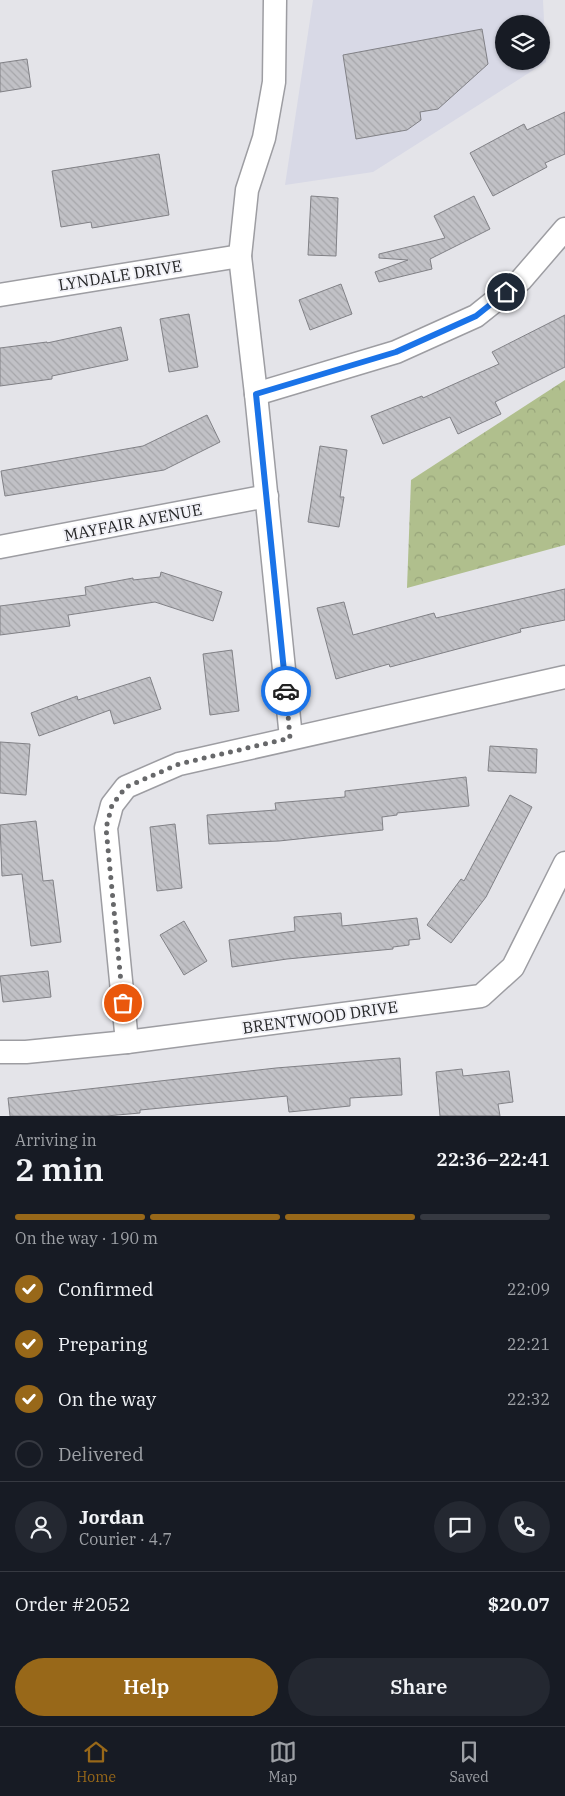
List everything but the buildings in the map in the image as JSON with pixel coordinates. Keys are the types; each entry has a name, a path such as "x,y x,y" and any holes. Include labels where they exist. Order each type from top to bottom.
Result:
{"street":[{"path":"275,0 274,82 264,138 247,190 240,256 267,496 290,738"},
{"path":"256,394 396,352 476,316 521,280 565,230"},
{"name":"LYNDALE DRIVE","path":"0,295 240,256"},
{"name":"MAYFAIR AVENUE","path":"0,547 267,496"},
{"path":"127,1042 106,828 112,805 126,787 179,764 565,677"},
{"name":"BRENTWOOD DRIVE","path":"0,1052 26,1052 127,1042 481,996 513,967 565,863"}],"shaded area":[{"path":"313,0 543,0 544,15 495,15 495,70 533,70 373,172 285,185"}],"green space":[{"path":"565,380 565,545 407,588 411,480"}],"way so far":[{"path":"123,1003 106,828 112,805 126,787 179,764 290,738 286,691"}],"route":[{"path":"286,691 256,394 396,352 476,316 506,292"}]}
